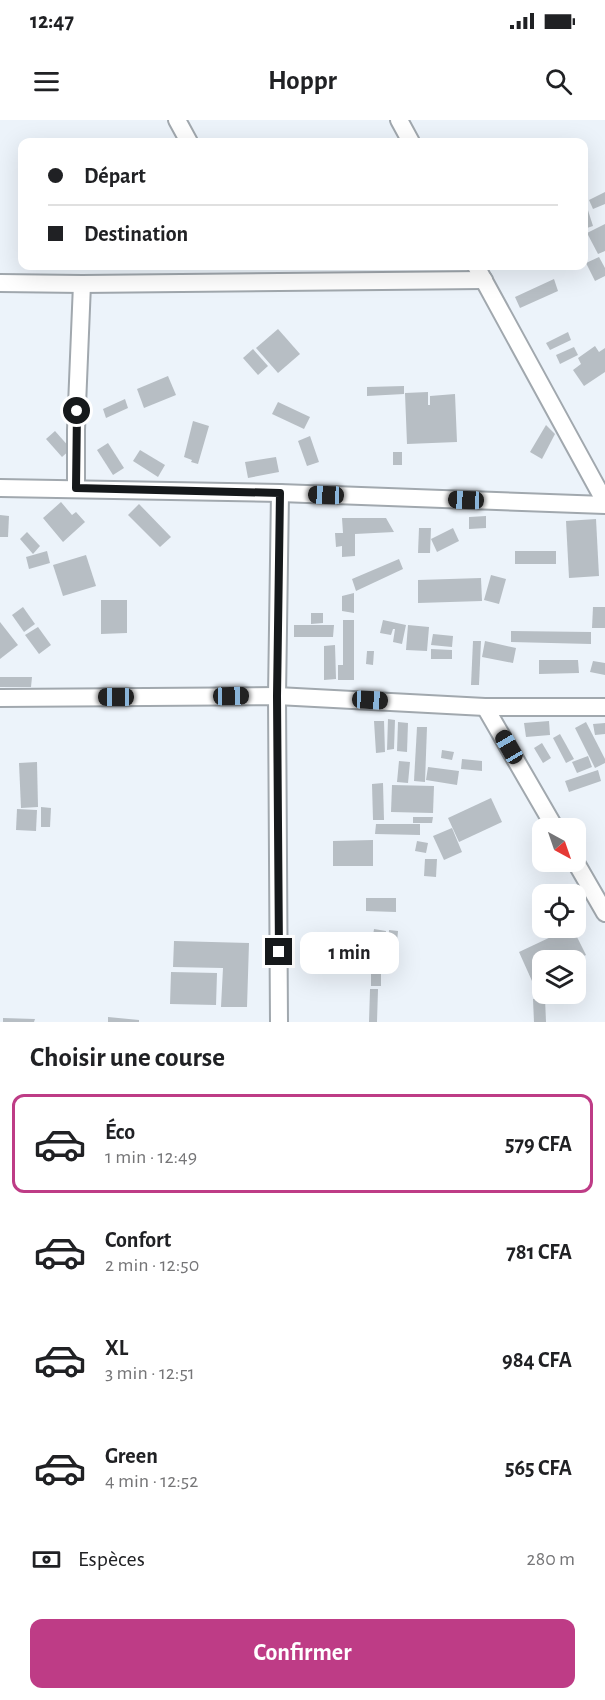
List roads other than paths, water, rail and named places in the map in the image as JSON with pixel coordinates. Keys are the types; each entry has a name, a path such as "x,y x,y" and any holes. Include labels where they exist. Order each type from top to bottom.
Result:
{"street":[{"path":"177,120 187,138"},
{"path":"399,120 409,138"},
{"path":"256,270 262,282"},
{"path":"0,283 262,282 480,273 605,503"},
{"path":"76,488 82,284"},
{"path":"0,488 280,493 605,503"},
{"path":"279,1022 277,696 280,493"},
{"path":"0,698 277,696 485,707 605,707"},
{"path":"485,707 549,818"},
{"path":"581,872 605,913"}]}
